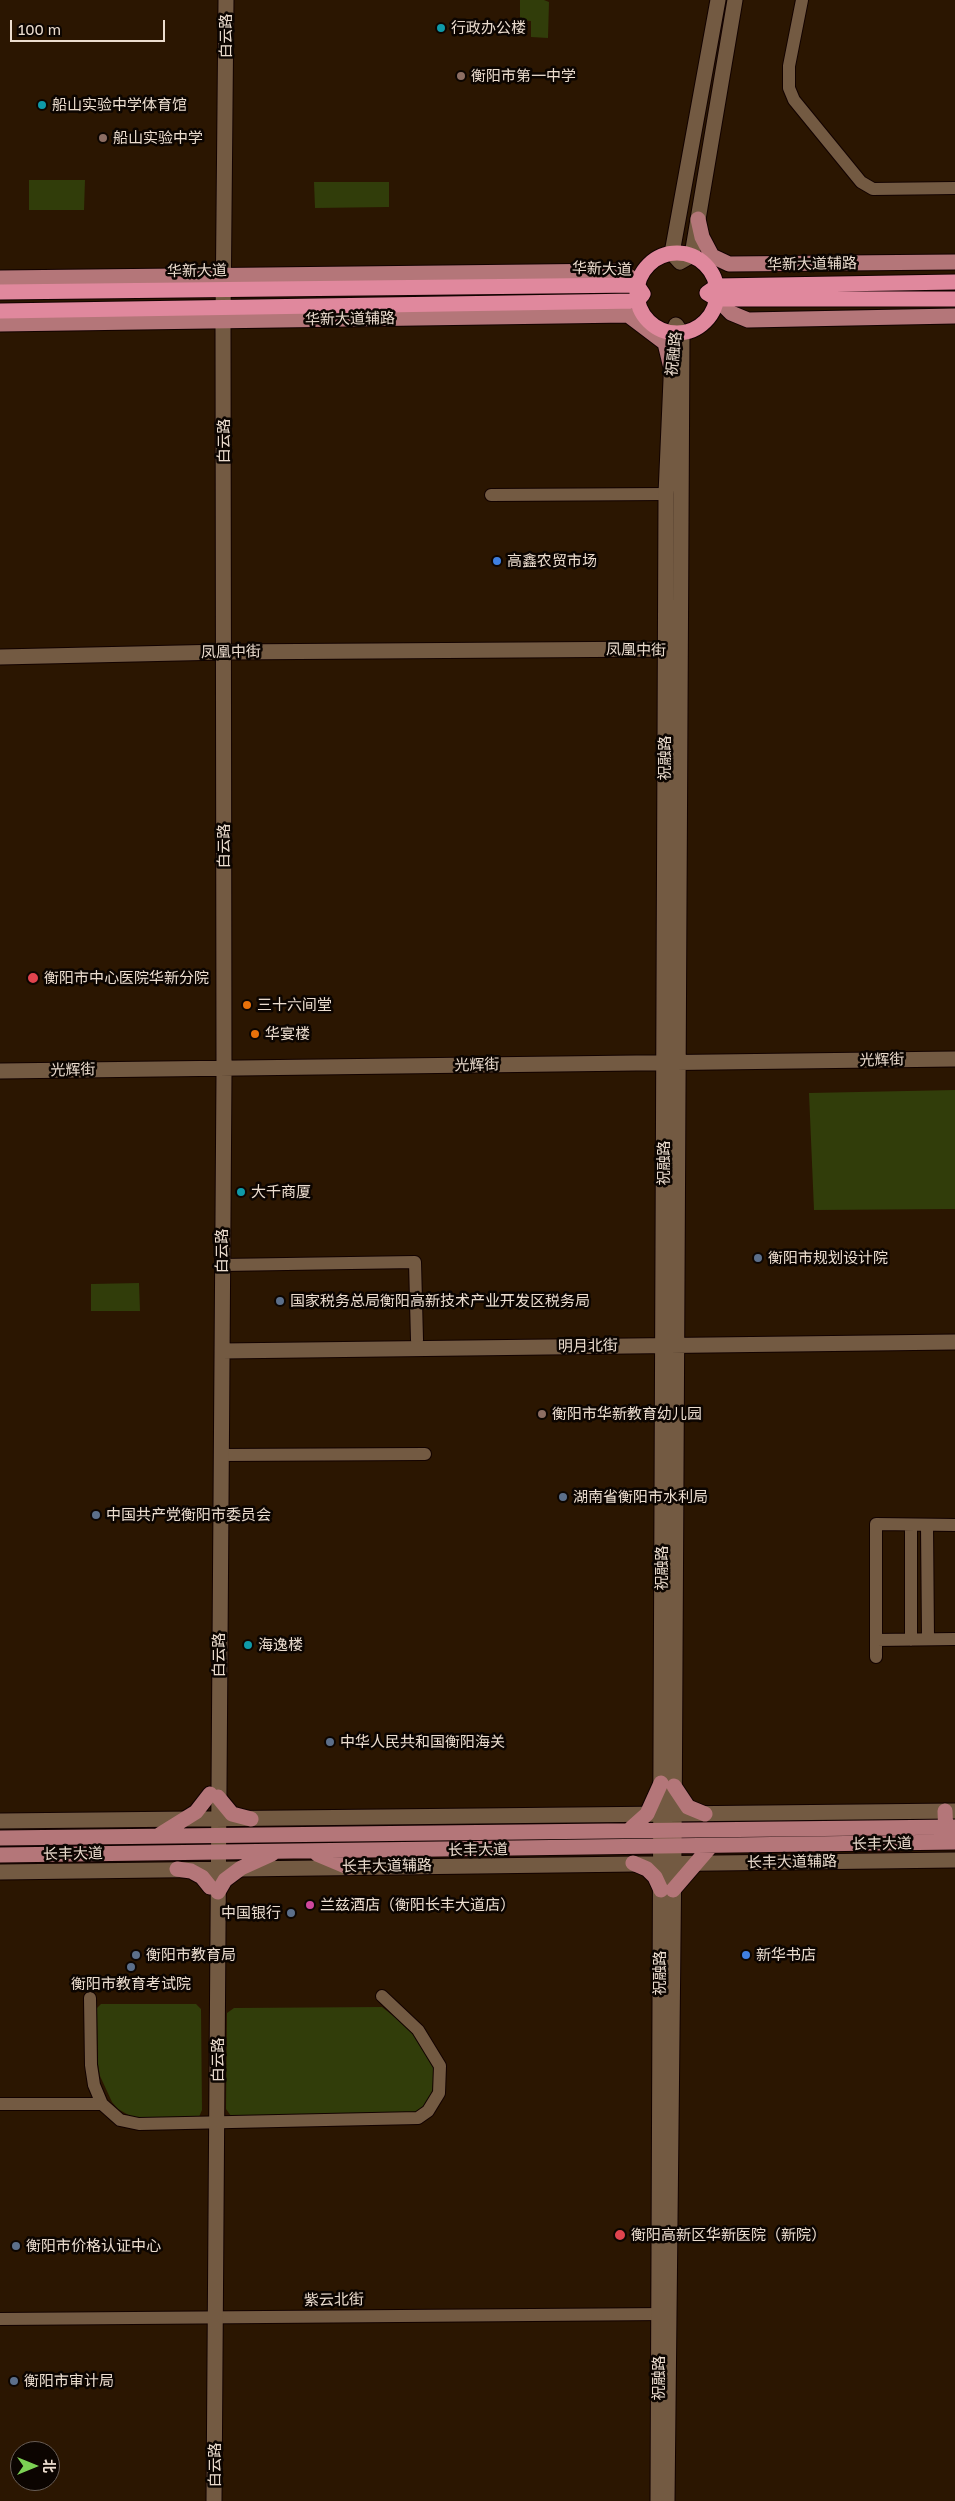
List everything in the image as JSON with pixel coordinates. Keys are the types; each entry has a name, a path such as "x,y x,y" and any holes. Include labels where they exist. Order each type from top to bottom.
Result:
{"highway":[{"path":"681,257 703,262 712,273 714,293 713,312 695,330 663,332 649,323 639,293 656,268 681,257"},
{"name":"华新大道","path":"0,292 221,282 639,293"},
{"path":"714,293 955,282"},
{"name":"华新大道","path":"0,311 221,314 639,293"},
{"path":"714,293 955,299"}],"main road":[{"name":"白云路","path":"214,2501 212,2317 221,656 219,0"},
{"name":"白云路","path":"221,282 226,0"},
{"path":"681,257 718,0"},
{"path":"681,257 698,218 735,0"},
{"name":"华新大道辅路","path":"698,218 702,238 712,256 729,264 955,262"},
{"path":"0,278 221,282"},
{"path":"714,293 731,313 748,320 955,316"},
{"name":"华新大道辅路","path":"0,324 221,314 628,315 664,343 671,368"},
{"name":"祝融路","path":"671,652 666,494 671,368 677,331"},
{"name":"祝融路","path":"667,2501 664,2314 667,1831 660,1814 668,1785 671,652 677,331"},
{"name":"凤凰中街","path":"0,657 671,652"},
{"name":"凤凰中街","path":"0,662 221,656"},
{"name":"光辉街","path":"0,1071 219,1071 671,1066 955,1060"},
{"name":"光辉街","path":"671,1066 955,1066"},
{"name":"白云路","path":"214,1796 222,1346 219,1071"},
{"name":"光辉街","path":"0,1077 219,1071"},
{"name":"明月北街","path":"222,1346 670,1342 955,1337"},
{"name":"明月北街","path":"222,1346 417,1340 955,1342"},
{"path":"668,1785 688,1807 705,1814"},
{"path":"628,1831 660,1814 668,1785"},
{"path":"157,1836 187,1820 214,1796 232,1814 251,1819"},
{"path":"0,1821 950,1811 950,1835"},
{"name":"长丰大道","path":"0,1838 628,1831 950,1835"},
{"name":"长丰大道","path":"0,1855 311,1851 667,1855 710,1847 950,1835"},
{"path":"633,1863 647,1869 667,1890 710,1847"},
{"path":"311,1851 348,1867"},
{"path":"177,1869 191,1871 202,1877 214,1889 241,1868 277,1852"},
{"name":"长丰大道辅路","path":"0,1872 633,1863 667,1855 695,1863 955,1860"},
{"name":"祝融路","path":"658,2501 664,2314"},
{"name":"白云路","path":"207,2501 212,2317"}],"street":[{"path":"802,0 789,66 789,88 794,100 861,182 873,189 955,188"},
{"path":"491,496 666,494"},
{"path":"222,1266 415,1262 417,1340"},
{"path":"221,1455 426,1454"},
{"path":"876,1657 876,1524 955,1525"},
{"path":"911,1525 911,1640"},
{"path":"927,1525 928,1639"},
{"path":"876,1640 955,1639"},
{"path":"90,1998 91,2065 94,2085 102,2104 120,2120 129,2123 418,2118 428,2111 439,2093 440,2066 418,2030 382,1996"},
{"path":"0,2104 102,2104"},
{"name":"紫云北街","path":"0,2319 664,2314"}],"green space":[{"path":"520,0 544,0 549,2 548,38 531,37 531,21 520,20"},
{"path":"29,180 85,180 84,210 29,210"},
{"path":"314,182 389,182 389,207 315,208"},
{"path":"955,1090 955,1209 814,1210 809,1093"},
{"path":"139,1283 140,1311 91,1311 91,1284"},
{"path":"101,2004 196,2004 201,2009 202,2110 199,2117 132,2117 118,2109 112,2102 100,2076 98,2064 97,2008"},
{"path":"382,2007 415,2033 434,2068 433,2092 424,2107 416,2113 231,2116 226,2109 227,2013 234,2008"}],"place":[{"name":"行政办公楼","path":"441,28"},
{"name":"衡阳市第一中学","path":"461,76"},
{"name":"船山实验中学体育馆","path":"42,105"},
{"name":"船山实验中学","path":"103,138"},
{"name":"高鑫农贸市场","path":"497,561"},
{"name":"衡阳市中心医院华新分院","path":"33,978"},
{"name":"三十六间堂","path":"247,1005"},
{"name":"华宴楼","path":"255,1034"},
{"name":"大千商厦","path":"241,1192"},
{"name":"衡阳市规划设计院","path":"758,1258"},
{"name":"国家税务总局衡阳高新技术产业开发区税务局","path":"280,1301"},
{"name":"衡阳市华新教育幼儿园","path":"542,1414"},
{"name":"湖南省衡阳市水利局","path":"563,1497"},
{"name":"中国共产党衡阳市委员会","path":"96,1515"},
{"name":"海逸楼","path":"248,1645"},
{"name":"中华人民共和国衡阳海关","path":"330,1742"},
{"name":"兰兹酒店（衡阳长丰大道店）","path":"310,1905"},
{"name":"中国银行","path":"291,1913"},
{"name":"衡阳市教育局","path":"136,1955"},
{"name":"新华书店","path":"746,1955"},
{"name":"衡阳市教育考试院","path":"131,1967"},
{"name":"衡阳高新区华新医院（新院）","path":"620,2235"},
{"name":"衡阳市价格认证中心","path":"16,2246"},
{"name":"衡阳市审计局","path":"14,2381"}]}
